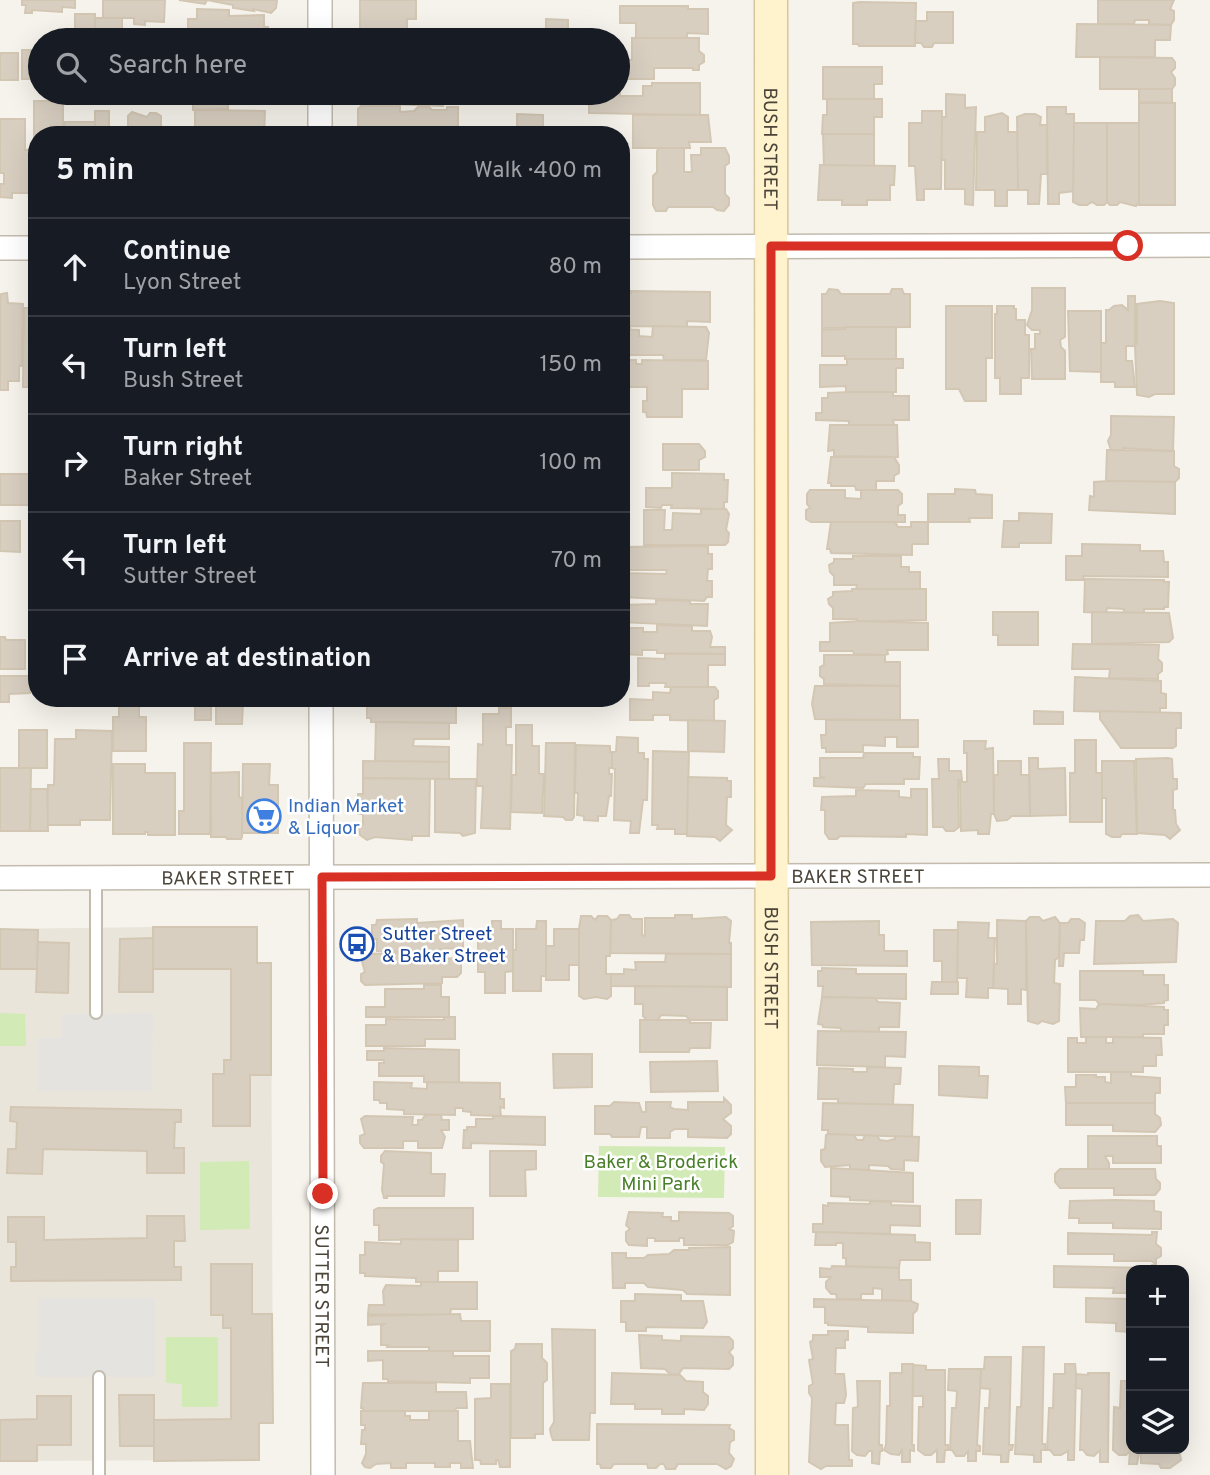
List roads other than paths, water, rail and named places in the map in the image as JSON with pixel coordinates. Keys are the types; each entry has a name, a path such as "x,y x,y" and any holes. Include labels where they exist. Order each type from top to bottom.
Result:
{"main road":[{"name":"BUSH STREET","path":"771,0 772,1475"}],"street":[{"path":"320,0 320,28"},
{"path":"320,105 320,126"},
{"path":"630,247 1210,245"},
{"path":"0,248 28,248"},
{"name":"SUTTER STREET","path":"321,707 323,1475"},
{"name":"BAKER STREET","path":"0,877 1210,875"}],"lane":[{"path":"96,877 96,1013"},
{"path":"99,1377 99,1475"}],"place":[{"name":"Indian Market & Liquor","path":"264,816"},
{"name":"Sutter Street & Baker Street","path":"357,944"}],"park label":[{"name":"Baker & Broderick Mini Park","path":"661,1172"}]}
